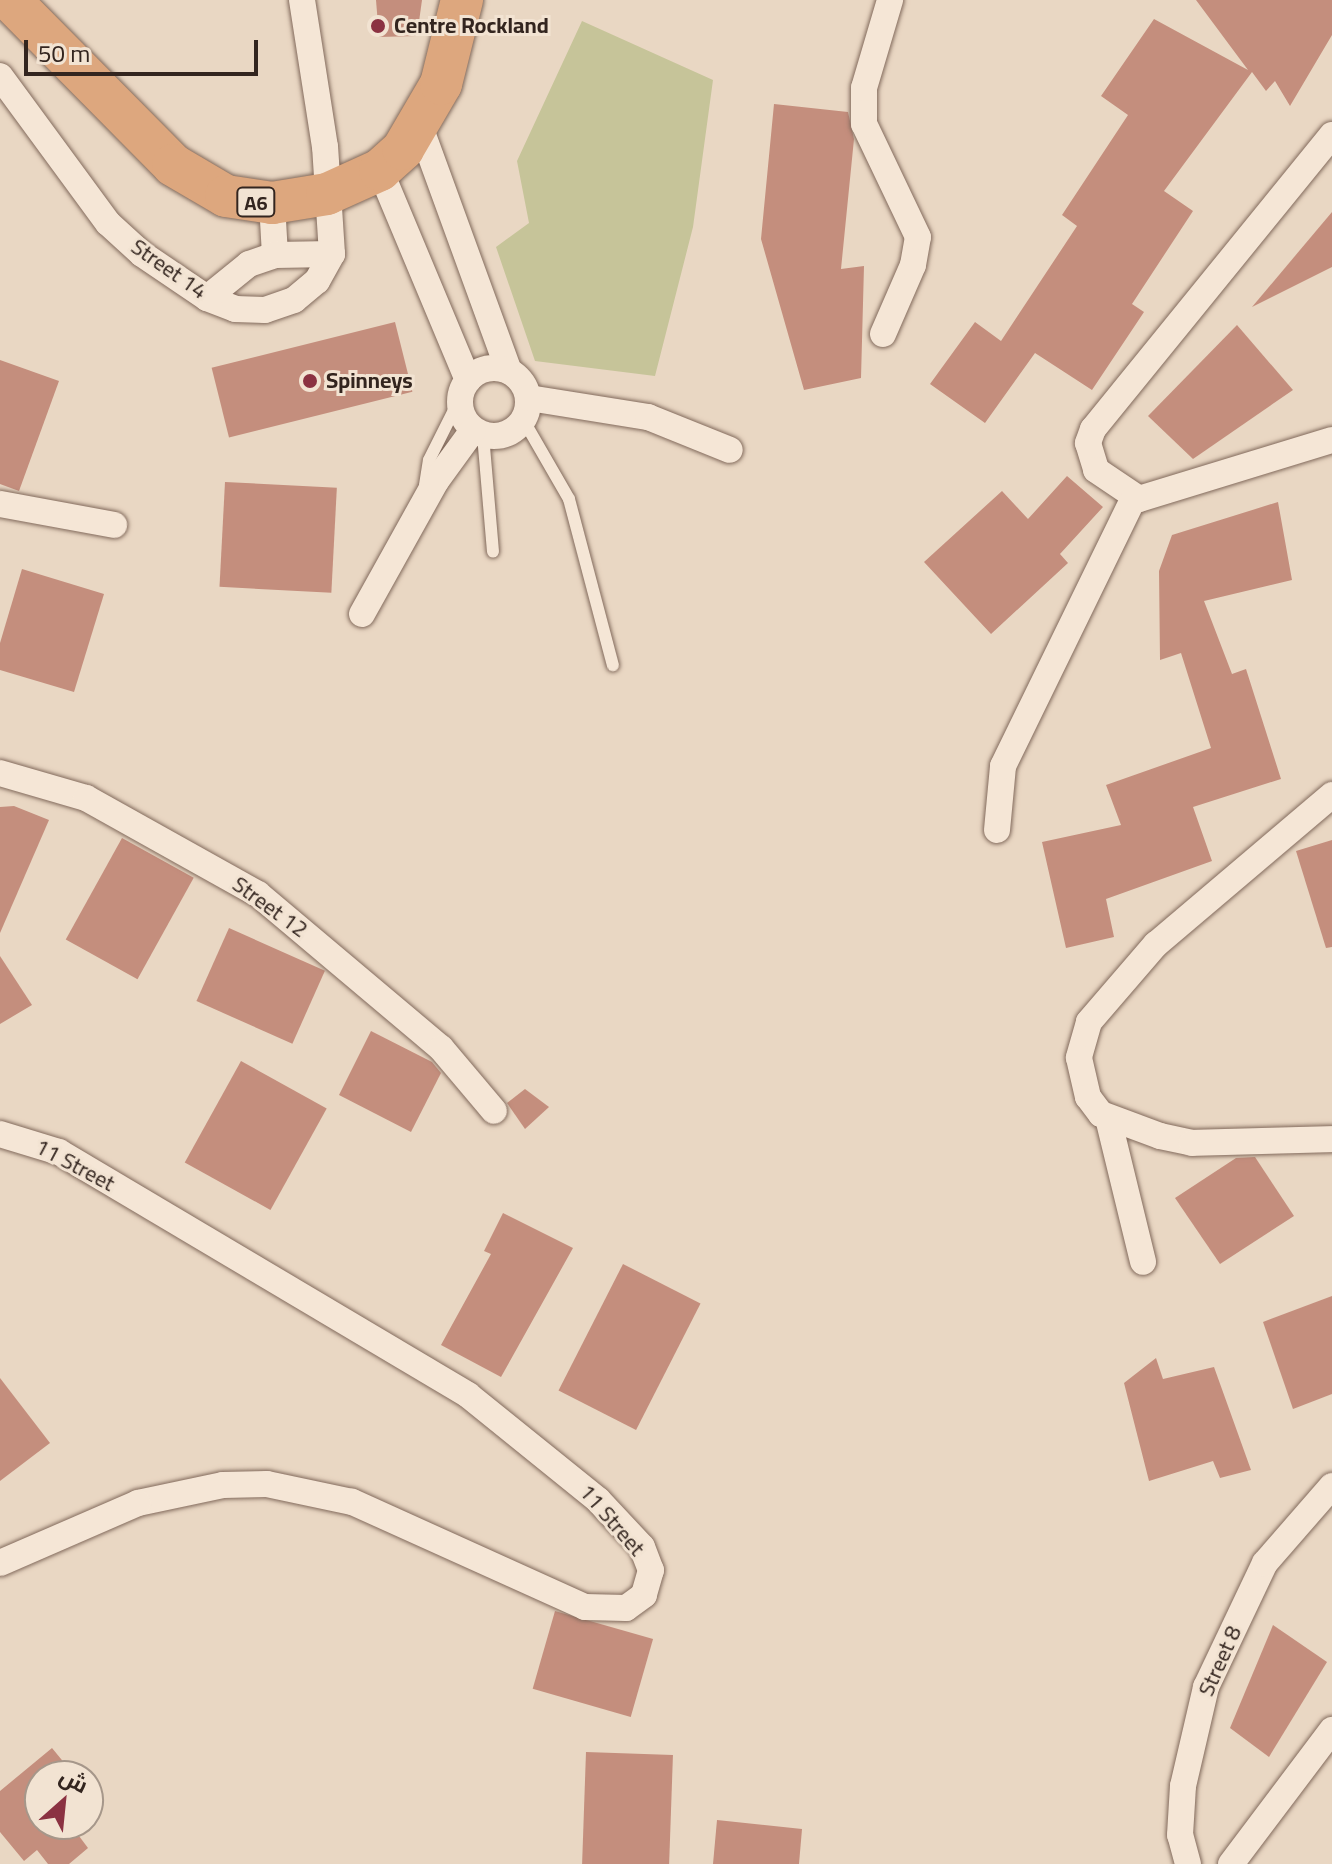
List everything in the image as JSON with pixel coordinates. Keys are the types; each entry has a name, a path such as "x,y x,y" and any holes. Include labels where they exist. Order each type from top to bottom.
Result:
{"highway":[{"name":"A6","path":"10,0 173,165 226,196 272,203 327,194 380,170 419,124 450,60 462,0"}],"street":[{"path":"207,298 249,264 275,255 332,254 302,0"},
{"path":"883,334 918,237 864,124 864,88 890,0"},
{"name":"Street 14","path":"0,76 108,223 142,254 207,298 235,309 279,305 317,281 332,254"},
{"path":"419,124 526,410"},
{"path":"1134,498 1096,470 1090,434 1332,135"},
{"path":"380,170 478,433"},
{"path":"272,203 275,255"},
{"path":"464,390 483,369 509,371"},
{"path":"478,433 506,435 526,410"},
{"path":"526,410 636,414 730,450"},
{"path":"362,614 426,500 478,433"},
{"path":"997,830 1003,766 1134,498 1332,440"},
{"path":"0,504 114,525"},
{"name":"Street 12","path":"0,773 86,798 175,842 258,894 441,1048 494,1111"},
{"path":"1143,1262 1108,1118 1081,1077 1079,1045 1089,1022 1156,944 1332,795"},
{"path":"1108,1118 1192,1143 1332,1139"},
{"name":"11 Street","path":"0,1134 59,1152 468,1395 598,1500 642,1547 651,1570 644,1595 626,1608 585,1607 352,1502 267,1484 223,1485 138,1503 0,1563"},
{"name":"Street 8","path":"1188,1864 1180,1835 1183,1786 1206,1687 1265,1563 1332,1486"},
{"path":"1231,1864 1332,1730"}],"lane":[{"path":"426,500 429,460 464,390"},
{"path":"526,410 569,499 613,665"},
{"path":"478,433 493,552"}],"shaded area":[{"path":"582,21 713,80 693,227 655,376 535,361 496,247 529,223 517,161"}],"building":[{"path":"376,0 422,0 417,36 379,37"},
{"path":"1196,0 1332,0 1332,35 1290,106 1275,81 1266,91 1252,72 1164,191 1193,211 1132,304 1144,312 1092,390 1035,353 985,423 930,384 975,322 1001,341 1077,226 1062,215 1128,115 1101,96 1154,19 1248,70"},
{"path":"774,104 848,112 854,139 841,269 864,266 861,378 804,390 761,239"},
{"path":"1332,212 1332,267 1252,307"},
{"path":"395,322 412,392 229,438 212,368"},
{"path":"1237,325 1293,390 1193,459 1148,416"},
{"path":"0,360 59,381 19,491 0,484"},
{"path":"1067,476 1103,507 1060,554 1068,563 991,634 924,562 1002,491 1028,519"},
{"path":"225,482 337,488 331,593 220,587"},
{"path":"1278,502 1292,580 1204,601 1232,674 1246,669 1281,779 1193,807 1212,861 1106,899 1114,937 1066,948 1042,842 1121,825 1106,785 1211,748 1181,653 1160,660 1159,571 1172,535"},
{"path":"22,569 104,594 74,692 0,670 0,643"},
{"path":"14,806 49,820 0,933 0,807"},
{"path":"122,838 194,878 137,979 66,939"},
{"path":"1332,840 1332,947 1326,948 1296,851"},
{"path":"229,928 325,971 292,1044 196,1001"},
{"path":"0,956 32,1005 0,1024"},
{"path":"371,1031 432,1062 441,1073 411,1132 339,1095"},
{"path":"241,1061 327,1109 270,1210 185,1162"},
{"path":"525,1089 549,1107 525,1129 507,1103"},
{"path":"1255,1157 1294,1216 1220,1264 1175,1198 1236,1158"},
{"path":"503,1213 573,1248 501,1377 441,1345 491,1254 484,1251"},
{"path":"623,1264 701,1303 636,1430 559,1391"},
{"path":"1332,1296 1332,1394 1293,1409 1263,1322"},
{"path":"1156,1358 1163,1379 1214,1367 1251,1470 1220,1478 1213,1461 1149,1481 1124,1383"},
{"path":"0,1378 50,1443 0,1481"},
{"path":"555,1611 653,1639 631,1717 533,1689"},
{"path":"1273,1625 1327,1662 1269,1757 1230,1728"},
{"path":"52,1748 62,1760 37,1760"},
{"path":"586,1752 673,1755 669,1864 582,1864"},
{"path":"24,1771 24,1840 82,1840 88,1848 69,1864 48,1864 37,1850 24,1861 0,1832 0,1791"},
{"path":"717,1820 802,1829 799,1864 713,1864"}],"place":[{"name":"Centre Rockland","path":"378,26"},
{"name":"Spinneys","path":"310,381"}]}
